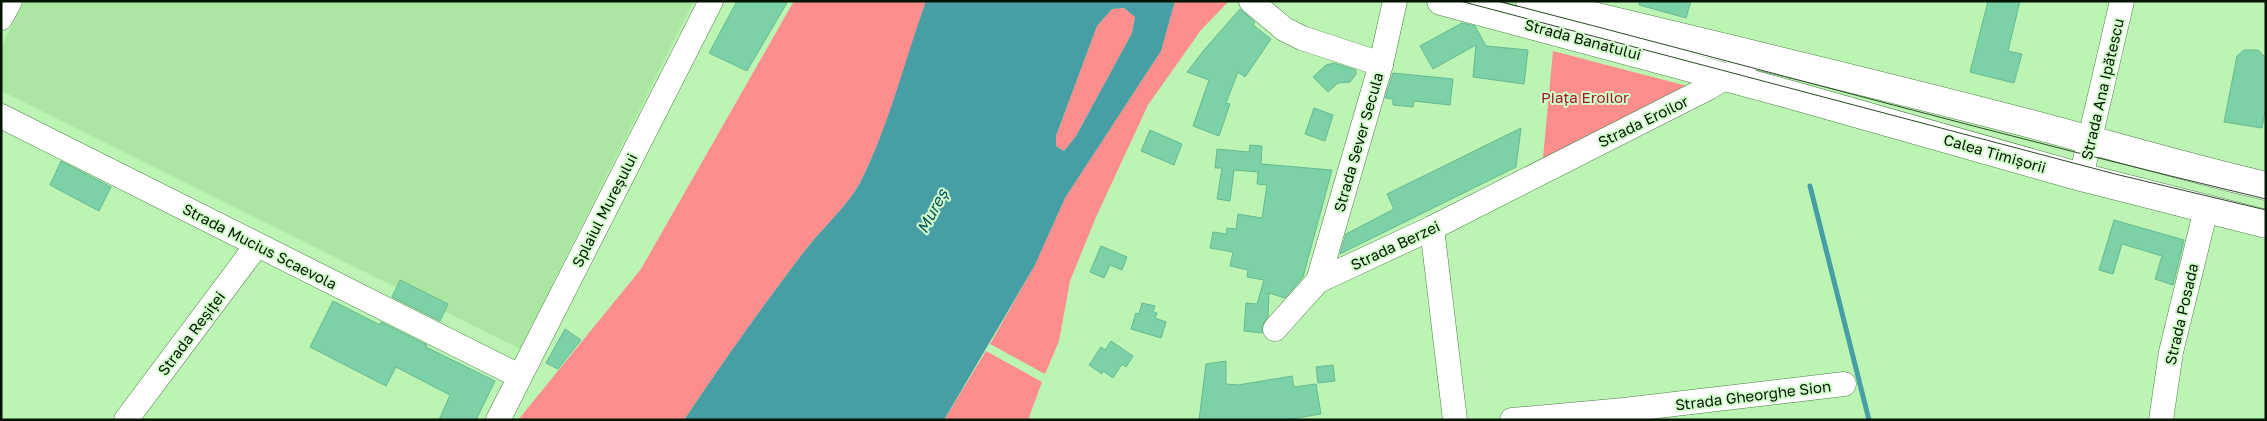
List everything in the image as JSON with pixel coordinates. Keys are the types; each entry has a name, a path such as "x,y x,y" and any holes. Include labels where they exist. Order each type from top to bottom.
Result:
{"main road":[{"name":"Strada Banatului","path":"1441,1 1725,78"},
{"name":"Strada Banatului","path":"1540,2 1752,54"},
{"path":"1752,54 2266,186"},
{"name":"Calea Timișorii","path":"1725,78 1797,96 2081,177 2266,224"}],"street":[{"path":"1,18 10,1"},
{"name":"Splaiul Mureșului","path":"498,420 711,1"},
{"path":"1251,1 1284,29 1302,38 1380,64"},
{"name":"Strada Sever Secula","path":"1318,281 1380,64 1395,1"},
{"name":"Strada Ana Ipătescu","path":"2081,177 2122,1"},
{"name":"Strada Eroilor","path":"1527,178 1710,87 1745,65 1752,54"},
{"name":"Strada Mucius Scaevola","path":"1,116 519,376"},
{"name":"Strada Berzei","path":"1275,328 1318,281 1432,228 1527,178"},
{"name":"Strada Posada","path":"2161,420 2171,352 2206,209"},
{"path":"1432,228 1454,420"},
{"name":"Strada Reșiței","path":"126,420 257,246"},
{"name":"Strada Gheorghe Sion","path":"1512,420 1624,410 1844,384"}],"shaded area":[{"path":"24,1 694,1 520,349 1,91 1,47"}],"green space":[{"path":"794,1 926,1 888,117 860,183 787,274 684,420 518,420 641,269"},
{"path":"1175,1 1229,1 1201,30 1148,105 1096,217 1070,281 1059,341 1045,374 990,344 1035,265 1065,198 1161,51"},
{"path":"1124,8 1135,17 1132,33 1076,136 1064,151 1056,146 1056,136 1097,26 1112,9"},
{"name":"Piața Eroilor","path":"1553,51 1687,86 1543,158"},
{"path":"986,351 1042,382 1028,420 944,420"}],"water":[{"name":"Mureș","path":"926,1 1175,1 1161,51 1065,198 1035,265 944,420 684,420 772,294 810,244 847,202 860,183 888,117","holes":["1124,8 1135,17 1132,33 1076,136 1064,151 1056,146 1056,136 1097,26 1112,9"]}],"building":[{"path":"737,1 788,1 747,71 709,53"},
{"path":"1640,1 1691,1 1686,18 1639,5"},
{"path":"1988,1 2020,1 2008,51 2022,54 2014,83 1970,72"},
{"path":"1240,9 1255,22 1253,25 1271,39 1245,77 1238,72 1226,103 1230,104 1219,136 1193,126 1209,80 1187,72"},
{"path":"1462,23 1475,26 1486,46 1528,50 1524,84 1473,77 1476,45 1433,69 1420,46"},
{"path":"2244,50 2258,50 2266,58 2266,107 2262,128 2224,122 2237,56"},
{"path":"1334,63 1356,70 1356,74 1350,82 1338,83 1328,92 1313,77 1326,65"},
{"path":"1393,73 1453,79 1450,105 1414,101 1413,107 1393,105 1393,99 1385,98"},
{"path":"1314,108 1333,115 1325,141 1305,134"},
{"path":"1521,128 1516,167 1340,254 1346,234 1394,209 1387,194"},
{"path":"1150,130 1182,144 1174,165 1141,151"},
{"path":"1250,145 1262,146 1261,164 1332,170 1303,277 1285,298 1269,293 1268,317 1262,326 1262,333 1244,331 1246,303 1257,304 1264,280 1247,277 1248,270 1230,266 1233,252 1210,248 1213,232 1226,234 1227,228 1236,229 1238,214 1262,218 1267,185 1257,184 1258,172 1234,170 1230,201 1217,199 1222,168 1215,168 1217,149 1249,152"},
{"path":"61,161 111,187 99,211 50,185"},
{"path":"2114,220 2184,240 2173,285 2155,279 2162,256 2122,244 2113,274 2099,270"},
{"path":"1101,246 1127,257 1122,270 1110,265 1104,278 1090,272"},
{"path":"400,280 448,304 440,321 392,297"},
{"path":"333,301 380,325 381,322 427,345 426,347 495,381 476,420 439,420 450,395 396,367 386,386 310,347"},
{"path":"1142,303 1155,306 1153,312 1157,313 1155,318 1166,322 1161,338 1131,329 1136,313 1139,314"},
{"path":"565,329 581,340 558,369 546,363"},
{"path":"1111,341 1133,356 1126,367 1122,364 1113,378 1103,371 1102,374 1089,365 1101,347 1105,350"},
{"path":"1226,361 1226,384 1238,385 1292,376 1294,387 1316,384 1321,414 1285,420 1199,420 1206,364"},
{"path":"1333,365 1335,381 1318,383 1316,367"}],"waterway":[{"path":"1810,186 1869,420"}],"tram line":[{"path":"1460,1 2115,174 2266,210"},
{"path":"1498,1 1977,127 2266,199"}]}
